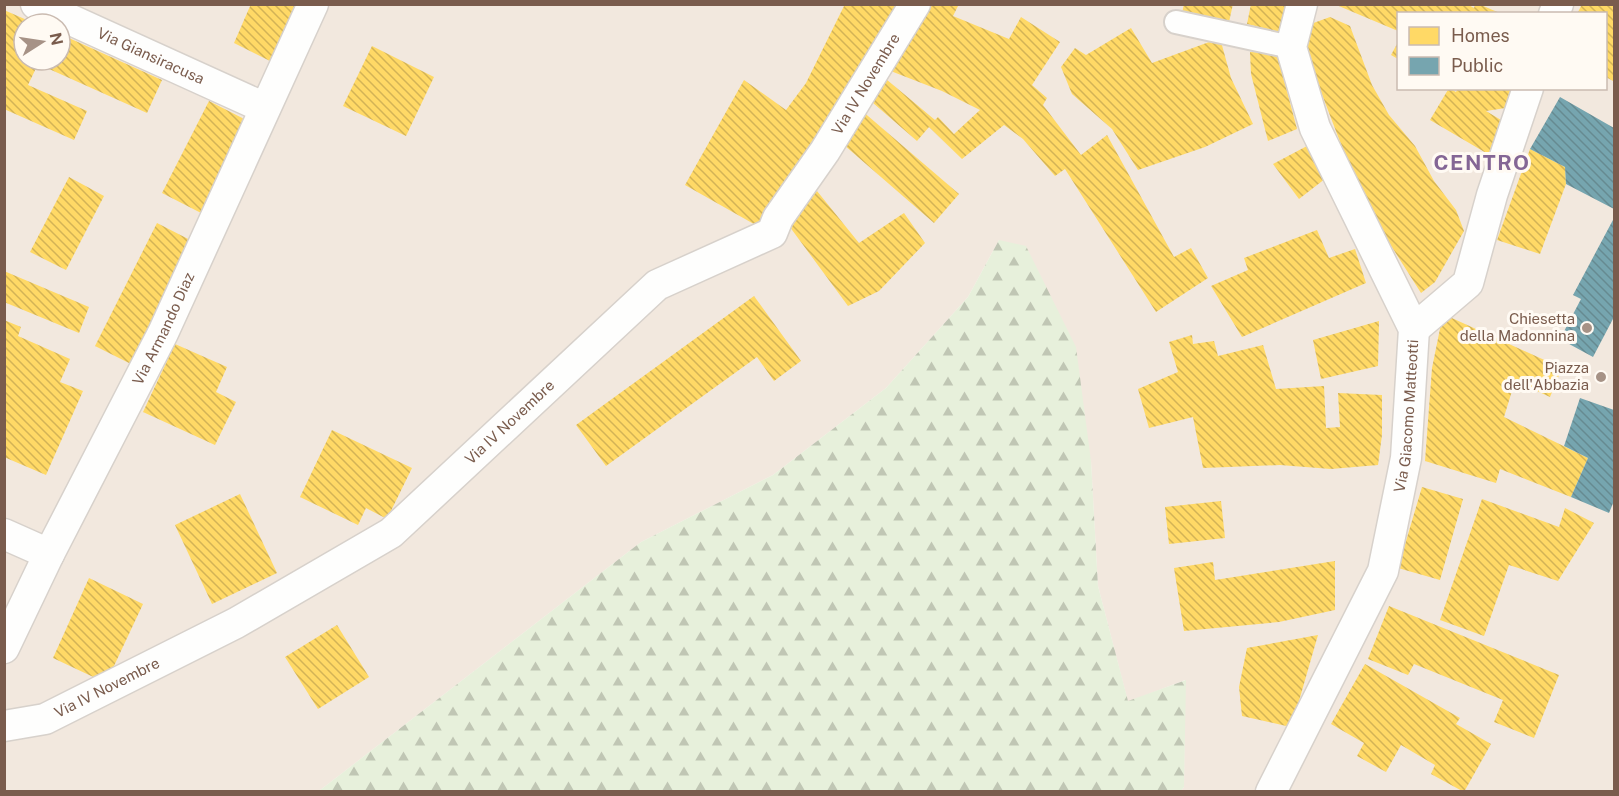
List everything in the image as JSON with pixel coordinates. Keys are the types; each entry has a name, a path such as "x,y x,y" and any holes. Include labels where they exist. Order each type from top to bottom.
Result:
{"street":[{"name":"Via Giansiracusa","path":"36,4 265,108"},
{"name":"Via Armando Diaz","path":"4,648 49,554 163,333 313,4"},
{"name":"Via IV Novembre","path":"4,726 45,719 237,623 391,533 657,285 772,233 778,218 831,142 915,4"},
{"path":"1176,22 1291,47 1302,4"},
{"name":"Via Giacomo Matteotti","path":"1270,792 1383,571 1406,458 1414,329 1315,128 1291,47"},
{"path":"1414,329 1468,283 1492,195 1527,90"},
{"path":"4,534 49,554"}],"shaded area":[{"path":"5,5 1614,5 1614,791 1181,791 1184,787 1185,680 1128,702 1098,586 1091,461 999,240 968,297 886,388 773,475 641,542 319,791 5,792"}],"green space":[{"path":"999,240 1026,246 1076,347 1091,461 1098,586 1128,701 1186,680 1184,787 1181,791 319,791 641,542 773,475 886,388 968,297"}],"building: Homes":[{"path":"251,4 300,4 272,62 234,43"},
{"path":"845,4 910,4 766,231 685,185 744,80 786,110 806,83"},
{"path":"923,4 959,4 953,16 1009,39 1021,17 1060,42 1032,85 1047,98 1043,105 1081,155 1107,135 1174,257 1191,248 1208,278 1156,312 1065,169 1055,176 1023,139 1004,125 962,159 929,127 917,141 865,96 880,74 935,120 938,117 954,134 980,110 942,91 883,68"},
{"path":"1184,4 1233,4 1229,22 1182,13"},
{"path":"1251,4 1295,4 1287,34 1247,24"},
{"path":"1334,4 1467,4 1474,8 1475,5 1481,5 1497,12 1397,12 1397,31"},
{"path":"1582,4 1614,4 1613,81 1607,78 1607,12 1578,12"},
{"path":"4,10 12,14 12,72 34,72 28,85 87,111 74,140 4,109"},
{"path":"1330,17 1350,26 1372,85 1389,115 1415,146 1434,181 1456,210 1464,231 1435,282 1421,293 1376,222 1355,181 1297,29"},
{"path":"1131,28 1152,63 1220,38 1231,78 1253,124 1205,147 1138,170 1112,129 1072,94 1061,67 1075,48 1086,55"},
{"path":"72,39 162,80 147,113 56,72 72,72"},
{"path":"1397,44 1397,58 1391,55"},
{"path":"372,46 434,77 406,136 343,106"},
{"path":"1250,52 1277,53 1297,129 1268,141 1251,74"},
{"path":"1448,90 1456,92 1457,90 1519,90 1512,107 1486,111 1511,126 1493,157 1430,120"},
{"path":"209,101 250,122 203,214 162,193"},
{"path":"861,110 959,194 934,223 836,138"},
{"path":"1307,146 1330,175 1299,199 1273,164"},
{"path":"1530,149 1565,167 1566,184 1540,254 1497,240"},
{"path":"69,177 104,196 66,270 30,252"},
{"path":"817,191 859,243 904,213 925,243 879,291 848,306 784,219"},
{"path":"157,223 196,243 133,365 95,346"},
{"path":"1317,230 1329,258 1355,249 1366,283 1242,337 1211,286 1248,270 1244,258"},
{"path":"4,271 89,307 79,333 4,302"},
{"path":"754,296 801,361 774,381 757,357 606,466 576,425"},
{"path":"1443,314 1562,368 1550,397 1515,381 1504,417 1588,458 1571,497 1500,469 1496,483 1425,461 1432,368"},
{"path":"4,320 21,327 18,336 70,359 60,382 83,391 46,475 4,457"},
{"path":"1379,321 1378,366 1321,379 1313,340"},
{"path":"1192,335 1193,344 1214,341 1218,356 1263,345 1276,389 1324,386 1326,428 1340,427 1338,393 1382,395 1382,435 1378,465 1331,469 1280,465 1203,468 1193,417 1149,428 1138,389 1178,372 1169,342"},
{"path":"175,344 227,367 216,392 236,402 215,445 143,412"},
{"path":"332,430 412,468 387,519 366,508 358,525 300,497"},
{"path":"1422,487 1463,499 1440,580 1398,568"},
{"path":"240,494 277,573 212,604 175,525"},
{"path":"1482,499 1559,527 1565,508 1594,523 1558,581 1509,565 1484,636 1440,620"},
{"path":"1221,501 1225,538 1169,544 1165,507"},
{"path":"1335,561 1335,610 1279,622 1184,631 1174,568 1213,562 1215,580"},
{"path":"89,578 143,604 106,683 53,658"},
{"path":"1389,606 1559,675 1534,738 1494,722 1503,700 1414,664 1408,675 1368,659"},
{"path":"337,625 369,677 318,709 285,657"},
{"path":"1318,635 1299,701 1307,704 1295,728 1242,716 1239,687 1247,648"},
{"path":"1365,664 1460,718 1456,724 1491,744 1464,792 1431,774 1435,765 1401,745 1386,772 1357,756 1364,743 1331,724"}],"building: Public":[{"path":"1560,97 1614,128 1614,209 1566,184 1565,167 1530,149"},
{"path":"1614,218 1614,317 1593,357 1560,339 1581,299 1573,295"},
{"path":"1580,398 1614,410 1614,501 1609,513 1571,497 1588,458 1564,446"}],"place":[{"name":"Chiesetta della Madonnina","path":"1587,328"},
{"name":"Piazza dell'Abbazia","path":"1601,377"}],"district":[{"name":"CENTRO","path":"1482,163"}]}
